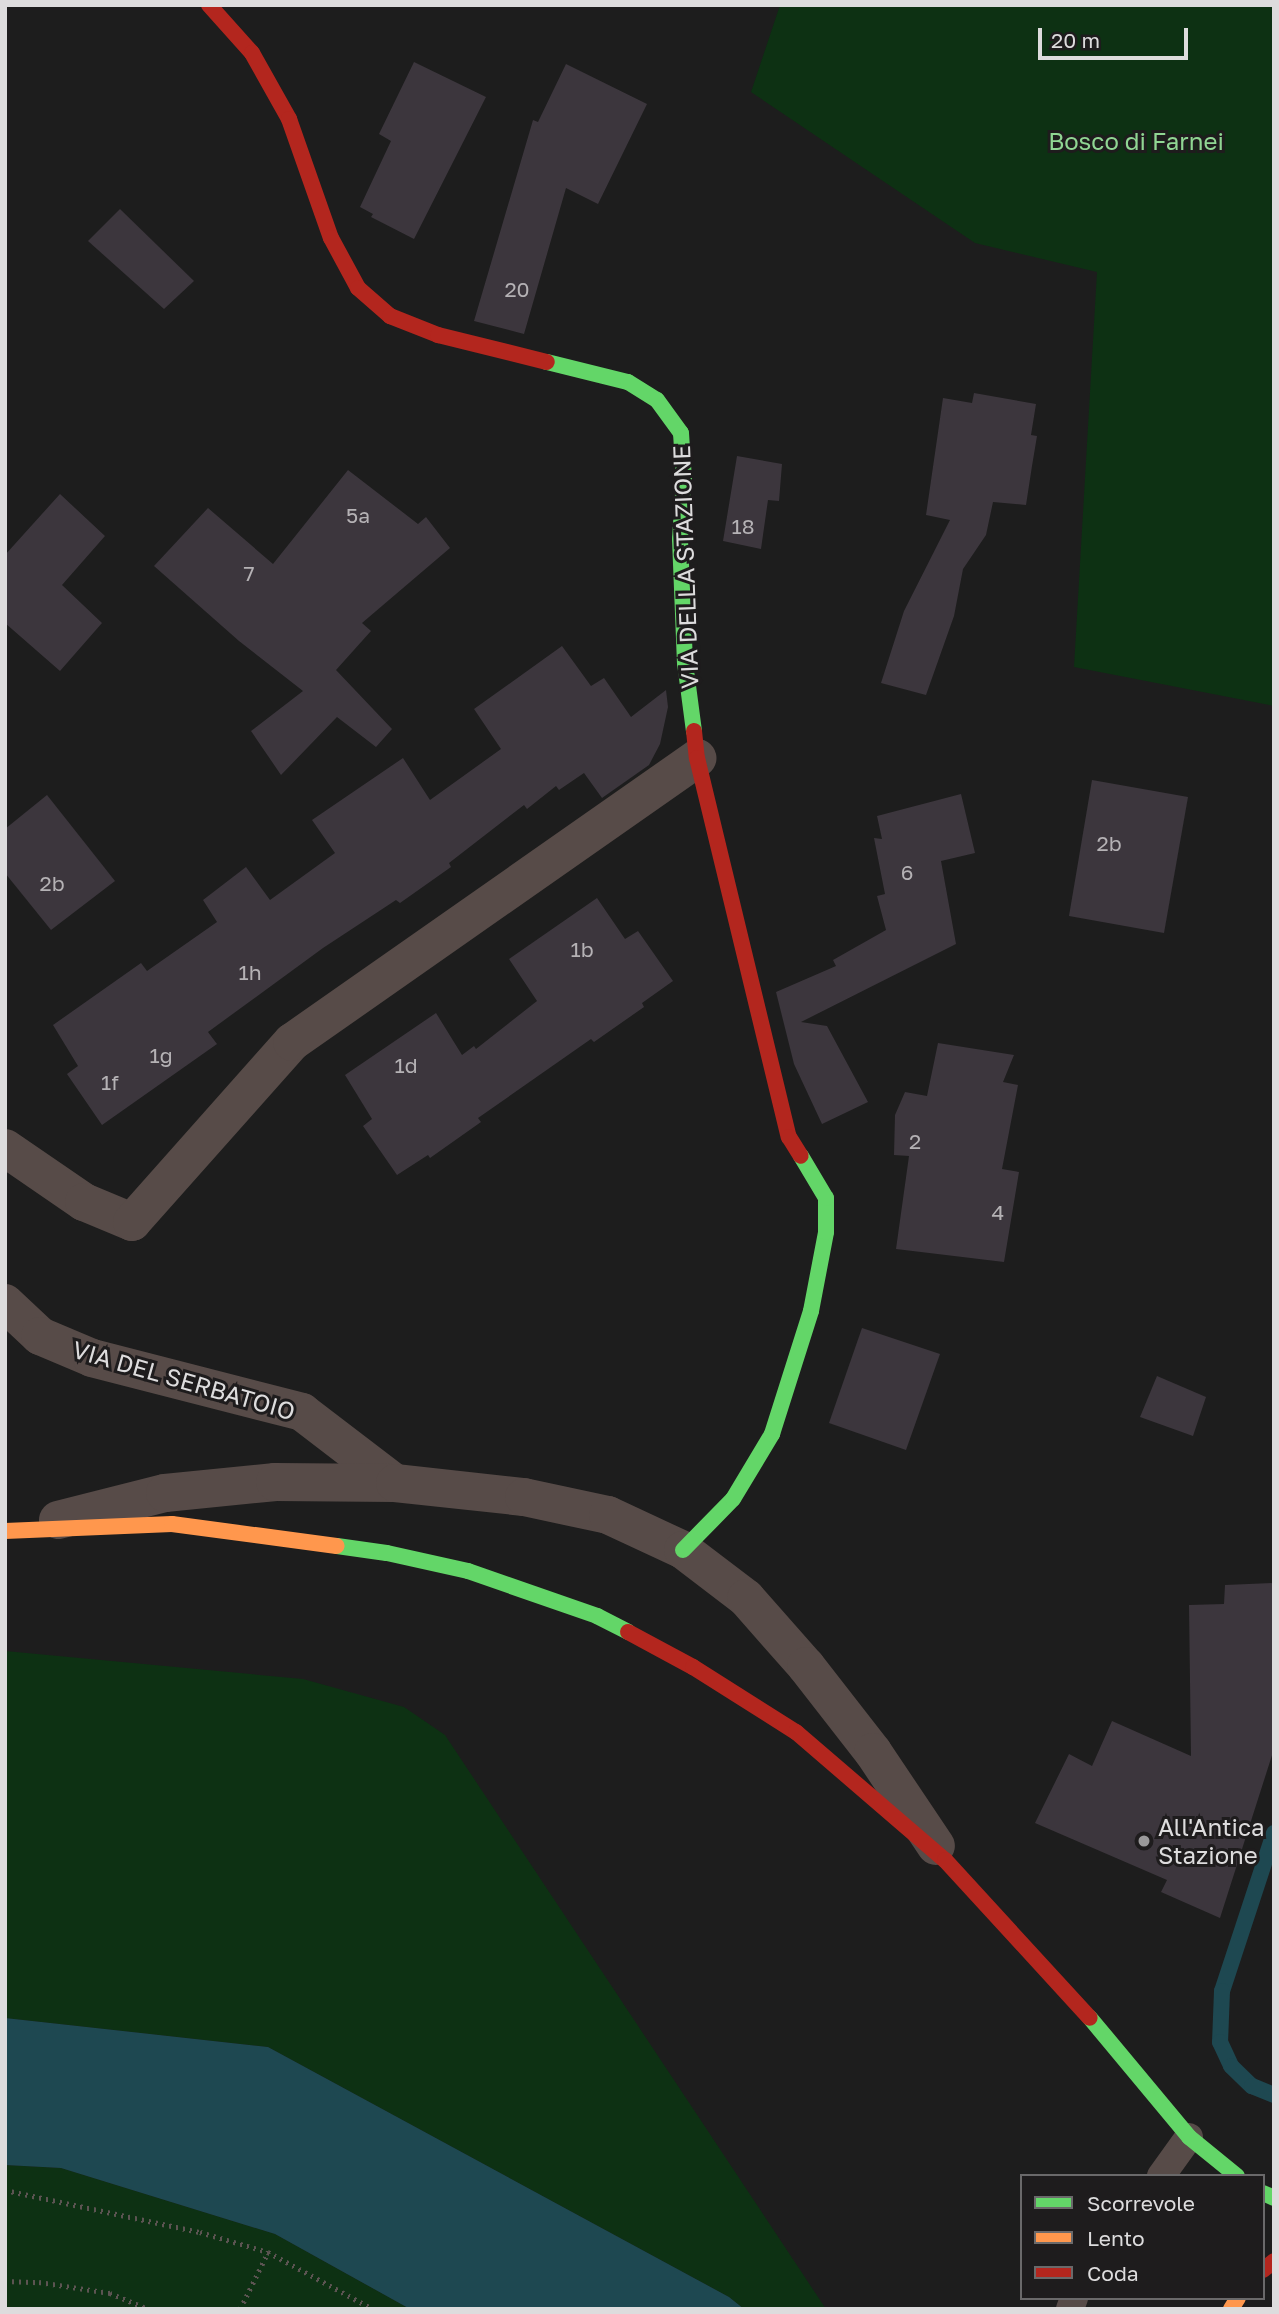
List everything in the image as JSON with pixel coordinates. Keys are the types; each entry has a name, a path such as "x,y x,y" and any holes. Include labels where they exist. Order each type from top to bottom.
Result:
{"street":[{"name":"VIA DELLA STAZIONE","path":"209,5 251,53 289,119 331,238 358,288 390,316 438,335 628,382 657,400 681,433 684,479 680,538 685,663 697,758 789,1137 826,1198 826,1232 811,1311 772,1434 733,1499 683,1550"},
{"path":"5,1148 84,1202 132,1222 292,1042 697,758"},
{"name":"VIA DEL SERBATOIO","path":"5,1303 40,1336 92,1358 302,1412 395,1483"},
{"path":"15,1530 165,1493 275,1482 395,1483 524,1497 608,1516 683,1550 746,1598 806,1666 873,1752 945,1860"},
{"path":"15,1530 172,1524 387,1553 468,1571 597,1616 693,1667 796,1732 945,1860 1086,2013 1189,2137 1235,2174"},
{"path":"1189,2137 1207,2174"}],"lane":[{"path":"1162,2174 1189,2137"}],"path":[{"path":"5,2190 200,2232 268,2252 373,2309"},
{"path":"240,2309 268,2252"},
{"path":"5,2281 39,2282 110,2293 148,2309"}],"green space":[{"name":"Bosco di Farnei","path":"780,5 1274,5 1274,706 1074,667 1097,272 975,243 751,92"},
{"path":"5,1651 303,1679 404,1707 445,1735 826,2309 744,2309 729,2297 268,2047 5,2018"},
{"path":"5,2165 61,2168 275,2234 410,2309 5,2309"}],"water":[{"path":"5,2018 268,2047 729,2297 744,2309 410,2309 275,2234 61,2168 5,2165"}],"building":[{"path":"414,62 486,97 414,239 371,217 373,214 360,207 391,141 379,134"},
{"path":"566,64 647,104 598,204 566,188 524,334 474,321 533,120 538,122"},
{"path":"120,209 194,281 164,309 88,241"},
{"path":"974,393 1036,404 1031,435 1037,436 1026,505 993,502 986,535 963,569 954,616 926,695 881,683 904,611 950,520 926,515 943,398 972,403"},
{"path":"737,456 782,464 779,501 768,500 761,549 723,541"},
{"path":"348,470 418,524 426,517 450,548 362,623 371,631 336,670 392,729 376,747 337,717 281,775 251,731 303,691 239,641 154,566 208,508 273,564"},
{"path":"60,494 105,536 62,585 102,623 60,671 5,623 5,555"},
{"path":"562,646 591,686 604,678 631,717 666,690 668,707 660,744 649,765 602,798 584,773 559,790 556,786 527,809 524,805 449,863 451,867 400,903 396,900 323,948 208,1032 217,1044 102,1125 67,1074 78,1066 53,1025 141,963 147,971 217,922 203,900 246,867 270,900 335,853 312,820 403,758 430,800 501,749 474,709"},
{"path":"1092,780 1188,797 1164,933 1069,916"},
{"path":"961,794 975,853 941,861 956,944 801,1022 827,1026 868,1102 822,1124 794,1064 776,992 836,966 833,960 886,930 877,896 885,894 874,838 882,839 877,816"},
{"path":"47,795 115,881 51,930 5,873 5,829"},
{"path":"597,898 625,939 638,931 673,981 642,1003 644,1007 594,1042 591,1039 478,1118 481,1122 430,1158 428,1155 397,1175 363,1126 372,1119 345,1075 436,1013 462,1055 474,1046 476,1049 537,1001 509,959"},
{"path":"938,1043 1014,1055 1003,1082 1018,1085 1002,1169 1019,1172 1004,1262 896,1249 909,1156 894,1155 895,1115 905,1092 927,1096"},
{"path":"862,1328 940,1354 906,1450 829,1423"},
{"path":"1157,1376 1206,1397 1193,1436 1140,1417"},
{"path":"1274,1583 1274,1749 1220,1918 1161,1892 1167,1880 1035,1823 1069,1754 1092,1766 1112,1721 1191,1756 1189,1605 1224,1604 1225,1585"}],"waterway":[{"path":"1274,1833 1222,1991 1220,2042 1231,2066 1252,2086 1274,2095"}],"traffic: fast":[{"path":"547,362 628,382 657,400 681,433 684,479 680,539 685,663 694,731"},
{"path":"683,1550 733,1499 772,1434 811,1311 826,1232 826,1198 801,1156"},
{"path":"337,1546 387,1553 468,1571 597,1616 628,1632"},
{"path":"1090,2018 1189,2137 1235,2174"},
{"path":"1265,2194 1274,2198"}],"traffic: slow":[{"path":"5,1531 172,1524 337,1546"},
{"path":"1231,2309 1237,2300"}],"traffic: jam":[{"path":"209,5 252,53 289,119 331,238 358,288 390,316 438,335 547,362"},
{"path":"694,731 697,758 789,1137 801,1156"},
{"path":"628,1632 693,1667 796,1732 945,1860 1090,2018"},
{"path":"1265,2268 1274,2261"}],"place":[{"name":"All'Antica Stazione","path":"1144,1841"}]}
